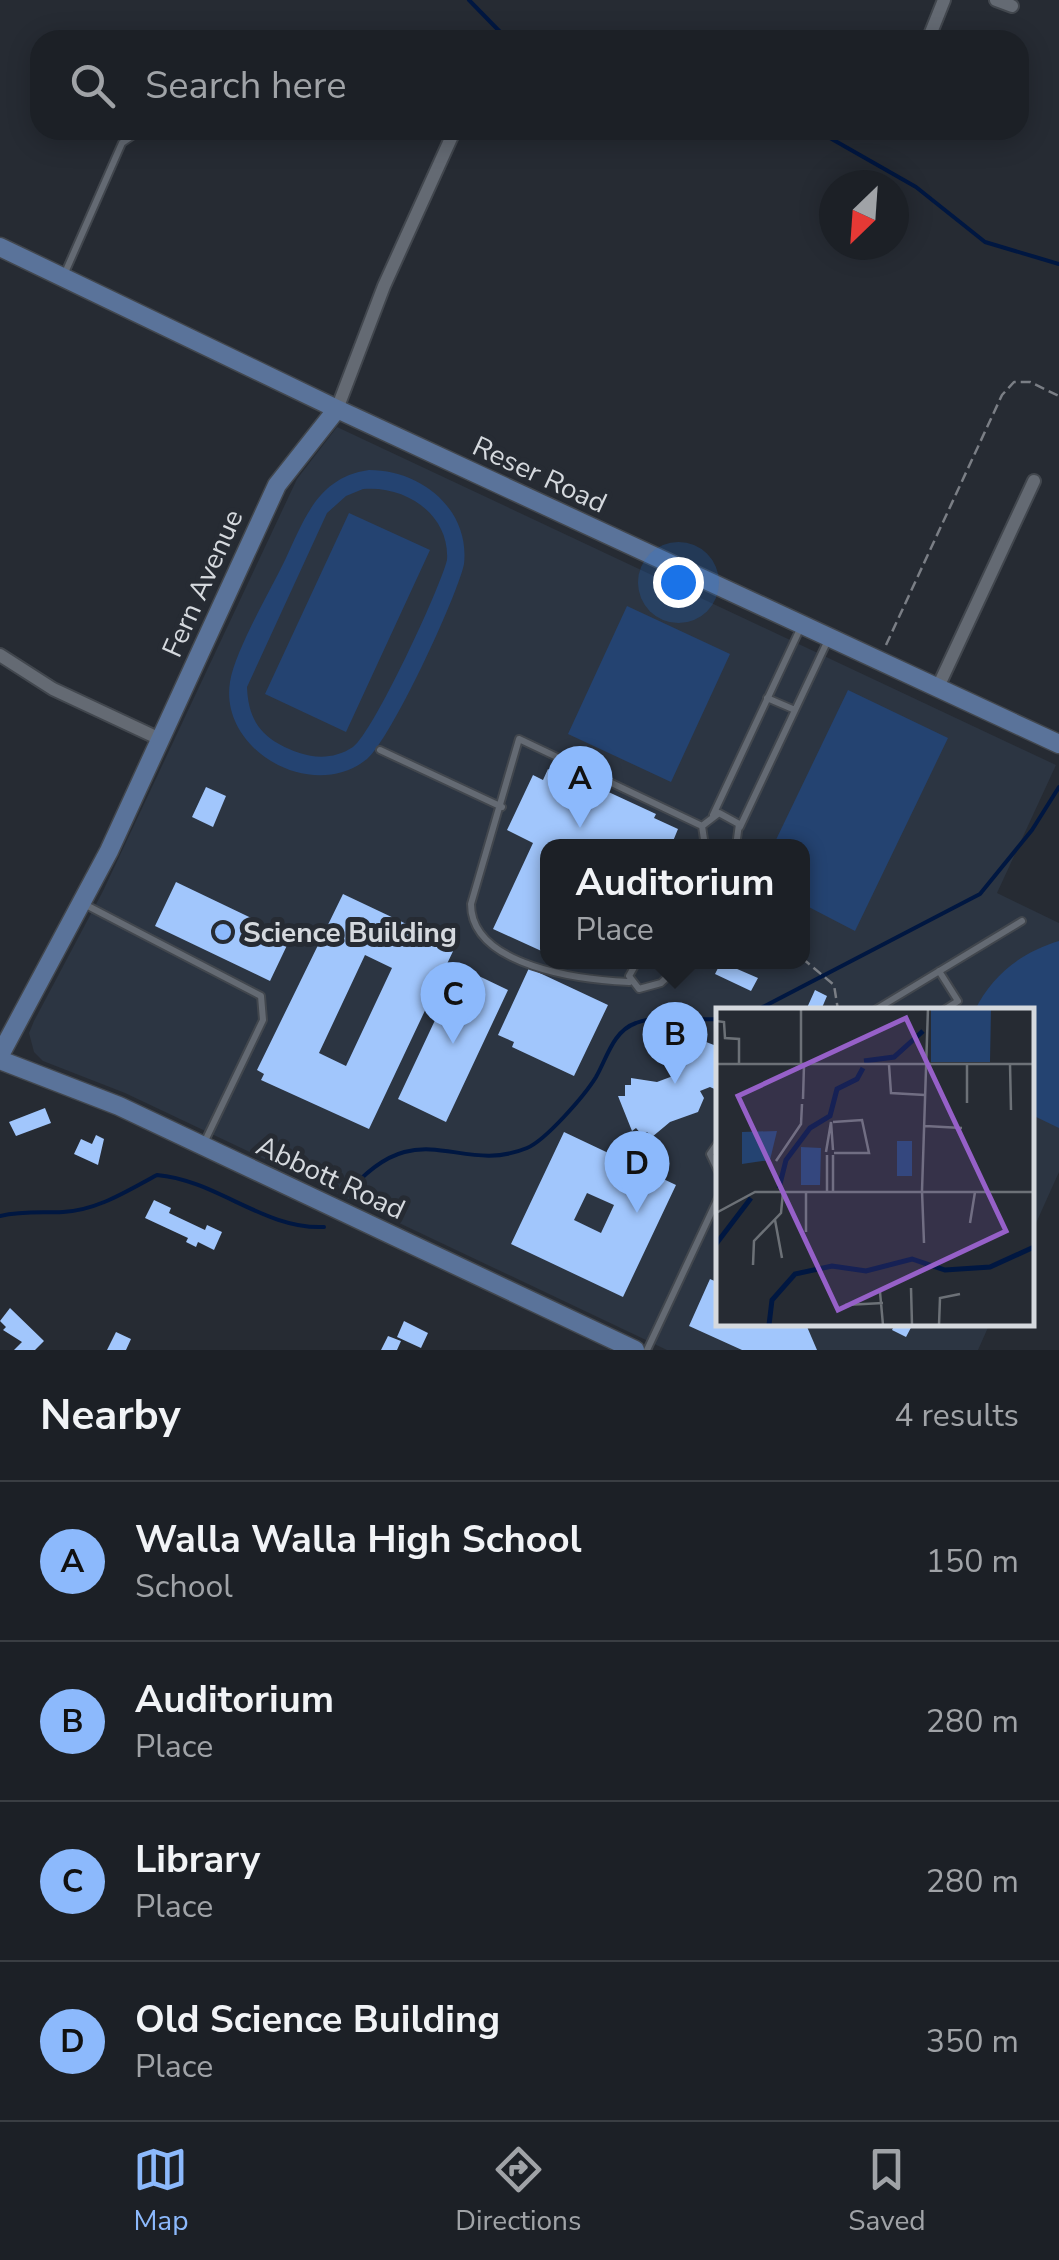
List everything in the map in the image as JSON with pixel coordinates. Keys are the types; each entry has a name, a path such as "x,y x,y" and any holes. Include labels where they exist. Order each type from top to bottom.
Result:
{"main road":[{"name":"Reser Road","path":"0,247 337,410 1059,744"},
{"name":"Fern Avenue","path":"0,1058 162,740 277,484 337,410"},
{"name":"Abbott Road","path":"0,1058 119,1106 635,1350"}],"street":[{"path":"932,30 944,0"},
{"path":"996,0 1012,6"},
{"name":"Fern Avenue","path":"337,410 384,286 450,140"},
{"path":"938,687 1034,481"},
{"path":"0,655 53,689 162,740"}],"lane":[{"path":"63,276 126,140"},
{"path":"702,839 702,826 713,815 802,623"},
{"path":"738,839 740,827 830,636"},
{"path":"767,698 795,710"},
{"path":"540,967 500,948 478,932 471,904 519,739 702,826"},
{"path":"380,750 502,807"},
{"path":"713,815 731,816 740,827"},
{"path":"82,902 262,996 264,1020 202,1146"},
{"path":"878,1008 1022,922"},
{"path":"544,969 554,974 629,982 638,989 661,983 675,969"},
{"path":"629,982 634,969"},
{"path":"938,972 958,1001 947,1008"},
{"path":"647,1350 716,1202"}],"path":[{"path":"879,660 1002,395 1014,382 1030,382 1059,396"},
{"path":"810,963 834,985 838,1008"}],"shaded area":[{"path":"337,427 1056,765 997,893 1059,923 1059,1172 1034,1228 1034,1008 716,1008 716,1325 989,1325 978,1350 667,1350 125,1093 43,1061 34,1052 29,1033 103,891 297,479"},
{"path":"369,470 388,472 407,477 438,496 459,526 464,564 422,666 378,746 367,759 345,771 321,775 297,772 274,763 254,748 239,729 231,707 230,682 246,637 307,514 326,490 352,474","holes":["363,489 379,489 409,498 433,517 446,544 447,560 405,659 362,736 353,747 335,755 297,752 271,739 259,727 249,705 247,687 327,513 346,496"]},
{"path":"349,513 430,550 346,732 265,694"},
{"path":"627,606 730,654 671,782 568,734"},
{"path":"848,690 948,738 855,931 810,908 810,839 776,839"},
{"path":"1059,941 1059,1128 1034,1116 1034,1008 976,1008 999,976 1033,952"}],"building":[{"path":"548,769 559,774 561,770 656,814 654,818 678,829 674,839 540,839 540,950 493,929 533,843 507,830 533,775 543,780"},
{"path":"206,787 226,796 213,827 192,817"},
{"name":"Science Building","path":"176,882 291,937 270,981 155,926"},
{"path":"343,894 455,947 369,1129 261,1080 264,1074 257,1070","holes":["365,955 392,968 346,1066 319,1053"]},
{"path":"460,967 508,990 446,1122 398,1099"},
{"path":"529,968 608,1005 574,1076 512,1047 514,1042 498,1035"},
{"path":"718,969 737,969 758,978 751,991 715,974"},
{"path":"815,990 827,996 822,1008 807,1008"},
{"path":"678,1031 716,1046 716,1090 710,1087 700,1091 704,1098 698,1112 670,1122 652,1137 647,1132 642,1135 636,1128 632,1131 618,1096 625,1096 625,1085 631,1085 631,1078 657,1082 681,1073 684,1068 664,1059"},
{"path":"45,1108 51,1123 16,1136 9,1122"},
{"path":"564,1132 676,1185 623,1297 511,1244","holes":["587,1193 614,1205 601,1233 574,1220"]},
{"path":"96,1135 104,1139 98,1165 74,1154 81,1139 92,1144"},
{"path":"154,1200 171,1208 169,1213 205,1230 207,1225 222,1232 214,1250 198,1242 196,1247 186,1242 188,1238 145,1218"},
{"path":"710,1279 716,1282 716,1325 806,1325 817,1350 742,1350 689,1326"},
{"path":"10,1308 44,1341 35,1350 14,1350 22,1342 3,1330 6,1327 0,1321"},
{"path":"404,1321 428,1333 421,1348 397,1337"},
{"path":"894,1325 912,1325 906,1337 892,1330"},
{"path":"116,1332 131,1339 126,1350 107,1350"},
{"path":"388,1336 401,1341 397,1350 381,1350"}],"waterway":[{"path":"469,0 498,30"},
{"path":"834,140 916,187 985,242 1059,264"},
{"path":"761,1008 980,894 1032,830 1059,787"},
{"path":"345,1196 371,1170 394,1155 416,1150 502,1155 527,1148 574,1105 596,1077 616,1039 628,1027 656,1018 716,1019"},
{"path":"0,1216 88,1208 157,1175 200,1186 281,1221 324,1227"}],"place":[{"name":"Walla Walla High School","path":"580,828"},
{"name":"Science Building","path":"223,932"},
{"name":"Library","path":"453,1044"},
{"name":"Auditorium","path":"675,1084"},
{"name":"Old Science Building","path":"637,1213"}]}
